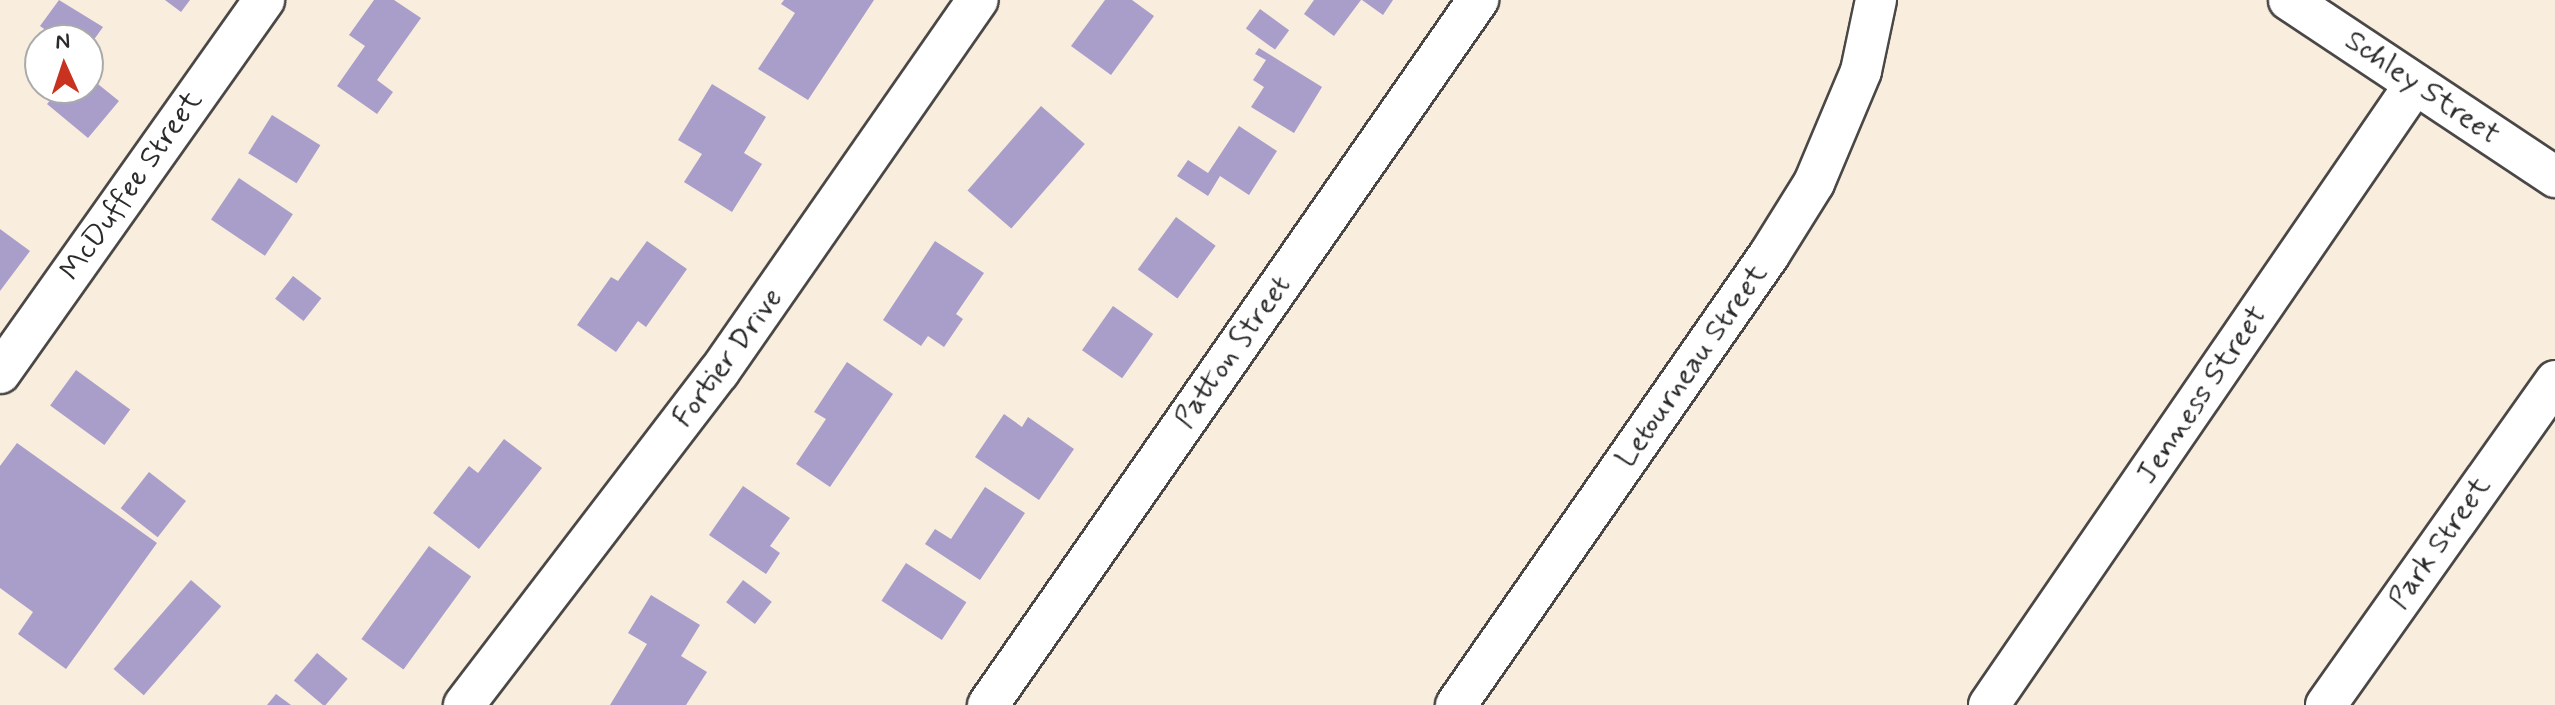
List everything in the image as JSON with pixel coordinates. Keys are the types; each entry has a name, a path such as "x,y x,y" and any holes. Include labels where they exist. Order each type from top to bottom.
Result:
{"street":[{"name":"McDuffee Street","path":"0,373 264,0"},
{"name":"Fortier Drive","path":"464,705 710,385 978,0"},
{"name":"Patton Street","path":"988,705 1478,0"},
{"name":"Letourneau Street","path":"1456,705 1769,255 1814,183 1861,71 1876,0"},
{"name":"Schley Street","path":"2309,5 2415,84 2555,177"},
{"name":"Jenness Street","path":"1989,705 2415,84"},
{"name":"Park Street","path":"2326,705 2555,381"}],"building":[{"path":"59,0 98,24 41,24"},
{"path":"165,0 190,0 181,12"},
{"path":"374,0 394,0 421,18 377,80 393,92 377,114 337,86 365,46 349,35"},
{"path":"784,0 874,0 808,100 758,69 795,13 781,4"},
{"path":"1105,0 1132,0 1154,16 1111,75 1071,46"},
{"path":"1314,0 1361,0 1334,36 1304,14"},
{"path":"1362,0 1393,0 1383,15"},
{"path":"1260,9 1289,30 1275,50 1246,28"},
{"path":"1259,48 1322,87 1294,133 1251,107 1264,87 1253,80 1266,60 1255,54"},
{"path":"712,84 766,117 744,153 762,164 732,212 684,182 702,154 678,140"},
{"path":"104,89 119,101 88,138 47,104 104,104"},
{"path":"1041,106 1085,144 1011,229 968,191"},
{"path":"272,115 320,145 296,183 248,153"},
{"path":"1239,126 1277,151 1249,195 1220,176 1208,196 1177,176 1188,160 1208,173"},
{"path":"239,178 293,214 265,256 211,219"},
{"path":"1176,217 1216,246 1177,298 1138,270"},
{"path":"0,229 30,251 0,291"},
{"path":"647,241 687,269 646,327 638,321 616,352 577,325 611,277 618,281"},
{"path":"935,241 984,273 956,314 963,319 944,347 928,336 921,346 883,320"},
{"path":"293,276 321,298 304,321 275,299"},
{"path":"1113,306 1153,334 1122,378 1082,350"},
{"path":"847,362 893,394 830,487 796,464 826,419 814,412"},
{"path":"76,370 130,409 104,445 50,406"},
{"path":"1004,414 1022,427 1028,417 1074,449 1039,500 975,457"},
{"path":"504,439 542,468 479,549 433,513 469,466 478,473"},
{"path":"17,443 157,543 66,669 18,634 33,612 0,588 0,466"},
{"path":"149,472 186,501 158,537 121,508"},
{"path":"743,486 790,518 770,546 780,553 766,574 709,535"},
{"path":"985,487 1025,513 980,580 925,544 935,529 951,539"},
{"path":"429,546 471,577 403,670 361,639"},
{"path":"906,563 966,602 942,640 881,601"},
{"path":"191,580 221,606 144,695 114,669"},
{"path":"743,580 772,602 755,624 726,602"},
{"path":"651,595 700,625 681,656 707,672 686,705 610,705 647,644 628,633"},
{"path":"317,653 348,679 326,705 294,681"},
{"path":"276,694 291,705 267,705"}]}
